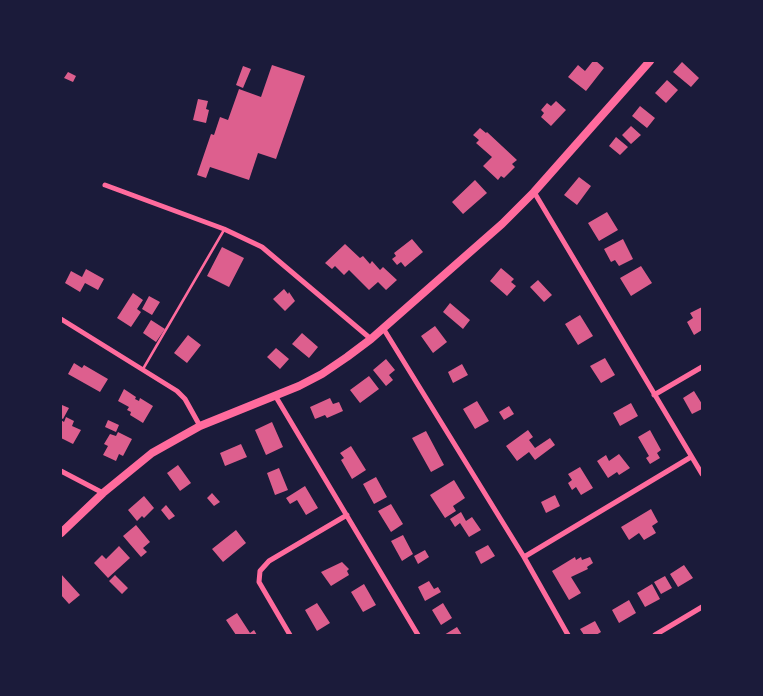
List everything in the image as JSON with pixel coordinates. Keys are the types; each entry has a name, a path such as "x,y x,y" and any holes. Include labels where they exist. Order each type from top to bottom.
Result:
{"main road":[{"path":"61,533 103,493 152,453 200,426 276,397 322,374 371,339 502,224 534,192 650,61"}],"street":[{"path":"105,186 224,228 262,247 371,339"},
{"path":"534,192 702,474"},
{"path":"61,319 182,394 200,426"},
{"path":"382,328 524,558 568,635"},
{"path":"654,395 702,367"},
{"path":"276,397 418,635"},
{"path":"524,558 691,457"},
{"path":"61,471 103,493"},
{"path":"290,635 259,582 260,571 269,561 347,515"},
{"path":"655,635 702,607"}],"lane":[{"path":"143,369 224,228"}],"building":[{"path":"593,61 596,61 604,68 586,91 568,77 578,65 585,71"},
{"path":"682,62 699,78 691,87 673,72"},
{"path":"272,65 305,76 276,159 258,153 249,180 210,167 206,178 197,175 211,134 214,135 220,117 228,120 239,89 261,97"},
{"path":"243,66 251,69 243,88 236,85"},
{"path":"68,72 76,76 73,82 64,78"},
{"path":"667,80 678,90 666,103 655,93"},
{"path":"198,99 208,101 206,109 209,110 206,123 193,120"},
{"path":"556,101 566,110 551,126 541,117 544,113 541,110 547,103 551,106"},
{"path":"640,106 655,118 647,128 632,116"},
{"path":"631,126 641,135 631,144 622,135"},
{"path":"480,128 487,132 517,160 512,164 515,167 504,178 501,176 498,180 483,166 492,157 476,143 479,140 473,135"},
{"path":"616,137 628,147 620,155 609,146"},
{"path":"579,177 591,186 577,205 564,195"},
{"path":"475,180 487,193 463,214 452,202"},
{"path":"607,212 618,230 599,241 588,223"},
{"path":"412,239 423,252 405,267 401,262 397,265 392,259 396,256 394,253"},
{"path":"623,239 633,259 619,266 615,260 611,262 604,249"},
{"path":"345,244 360,258 363,256 370,264 372,261 380,270 383,267 397,280 386,290 378,282 369,290 349,270 344,275 335,266 332,269 325,263"},
{"path":"222,247 244,258 229,287 207,276"},
{"path":"641,266 652,283 631,296 620,278"},
{"path":"501,268 514,279 511,282 516,286 507,296 490,281"},
{"path":"86,269 104,279 98,290 85,283 80,292 65,283 71,271 82,277"},
{"path":"538,280 552,295 544,302 530,287"},
{"path":"284,289 288,294 289,292 295,301 285,311 273,299"},
{"path":"133,293 143,300 137,309 141,312 131,327 117,318"},
{"path":"149,296 160,302 152,315 142,309"},
{"path":"450,303 470,320 463,329 443,312"},
{"path":"702,307 702,330 694,335 687,322 693,318 690,313"},
{"path":"580,315 593,336 578,345 565,324"},
{"path":"151,320 165,329 156,342 143,333"},
{"path":"435,326 447,342 433,353 421,336"},
{"path":"302,333 318,347 309,358 292,344"},
{"path":"188,335 201,345 187,363 174,353"},
{"path":"276,348 289,359 280,369 267,357"},
{"path":"605,358 615,375 601,383 590,366"},
{"path":"386,359 395,370 389,375 393,380 386,386 373,370"},
{"path":"74,363 82,368 84,365 108,379 100,392 68,374"},
{"path":"462,364 468,375 453,383 448,372"},
{"path":"369,376 379,389 360,403 350,390"},
{"path":"124,389 136,397 135,399 139,401 140,398 153,406 143,423 130,415 131,412 127,410 129,407 118,401"},
{"path":"694,391 702,404 702,409 692,414 683,398"},
{"path":"330,398 333,404 339,402 343,411 327,418 325,415 315,419 310,407"},
{"path":"477,401 489,421 475,429 463,409"},
{"path":"631,403 638,416 620,426 613,413"},
{"path":"62,405 69,408 63,419 61,418"},
{"path":"509,406 514,414 504,420 499,412"},
{"path":"66,417 74,421 72,426 81,430 73,444 61,438 61,420 64,422"},
{"path":"108,420 119,425 116,432 105,427"},
{"path":"272,422 283,447 266,455 255,430"},
{"path":"528,430 533,437 529,440 535,448 550,438 555,445 535,460 529,452 517,461 506,446"},
{"path":"650,430 661,450 657,453 660,458 650,464 646,458 649,456 638,437"},
{"path":"426,431 444,465 431,472 412,438"},
{"path":"118,432 132,439 123,456 119,454 116,461 103,455 108,446 104,444 110,434 116,436"},
{"path":"241,444 247,457 225,466 220,453"},
{"path":"351,446 366,470 352,479 341,460 344,458 340,453"},
{"path":"619,454 630,468 619,475 617,472 608,478 597,461 606,455 609,461"},
{"path":"178,465 191,483 180,491 167,473"},
{"path":"580,467 593,488 581,495 576,487 572,490 568,483 572,480 568,474"},
{"path":"279,468 288,490 275,495 267,473"},
{"path":"376,477 387,497 374,504 363,484"},
{"path":"454,480 465,498 453,506 456,511 445,518 430,495"},
{"path":"305,486 318,508 306,515 297,500 290,504 286,498"},
{"path":"212,493 220,502 214,506 207,498"},
{"path":"555,495 560,506 546,513 541,502"},
{"path":"144,496 154,508 144,518 142,516 137,521 128,510"},
{"path":"391,504 403,524 391,532 378,511"},
{"path":"166,505 175,516 169,520 161,510"},
{"path":"651,509 658,522 652,526 656,533 644,540 639,533 629,540 621,527"},
{"path":"461,512 466,521 472,517 481,530 469,537 460,523 455,527 450,519"},
{"path":"136,525 150,542 143,548 147,552 141,557 123,536"},
{"path":"236,530 246,543 223,562 212,549"},
{"path":"403,535 413,554 402,561 391,541"},
{"path":"488,545 495,556 481,564 475,552"},
{"path":"119,546 130,558 108,578 94,563 102,555 106,559"},
{"path":"425,550 429,557 418,564 414,556"},
{"path":"575,557 576,560 581,557 582,560 590,557 593,563 587,567 588,569 571,577 581,593 569,600 552,571"},
{"path":"342,562 349,569 347,571 349,575 331,586 321,572"},
{"path":"684,565 693,578 678,587 670,574"},
{"path":"61,574 80,595 69,604 61,595"},
{"path":"115,575 128,588 122,594 109,581"},
{"path":"665,576 672,588 661,594 654,582"},
{"path":"429,581 434,589 438,587 441,592 425,601 418,587"},
{"path":"364,584 376,605 363,612 351,592"},
{"path":"652,584 660,599 645,607 637,593"},
{"path":"629,600 636,613 619,623 612,610"},
{"path":"317,603 330,623 317,631 305,610"},
{"path":"443,603 452,618 441,625 432,610"},
{"path":"237,613 250,633 254,630 257,635 236,635 226,620"},
{"path":"595,621 601,632 596,635 584,635 580,629"},
{"path":"457,627 462,635 444,635"}]}
